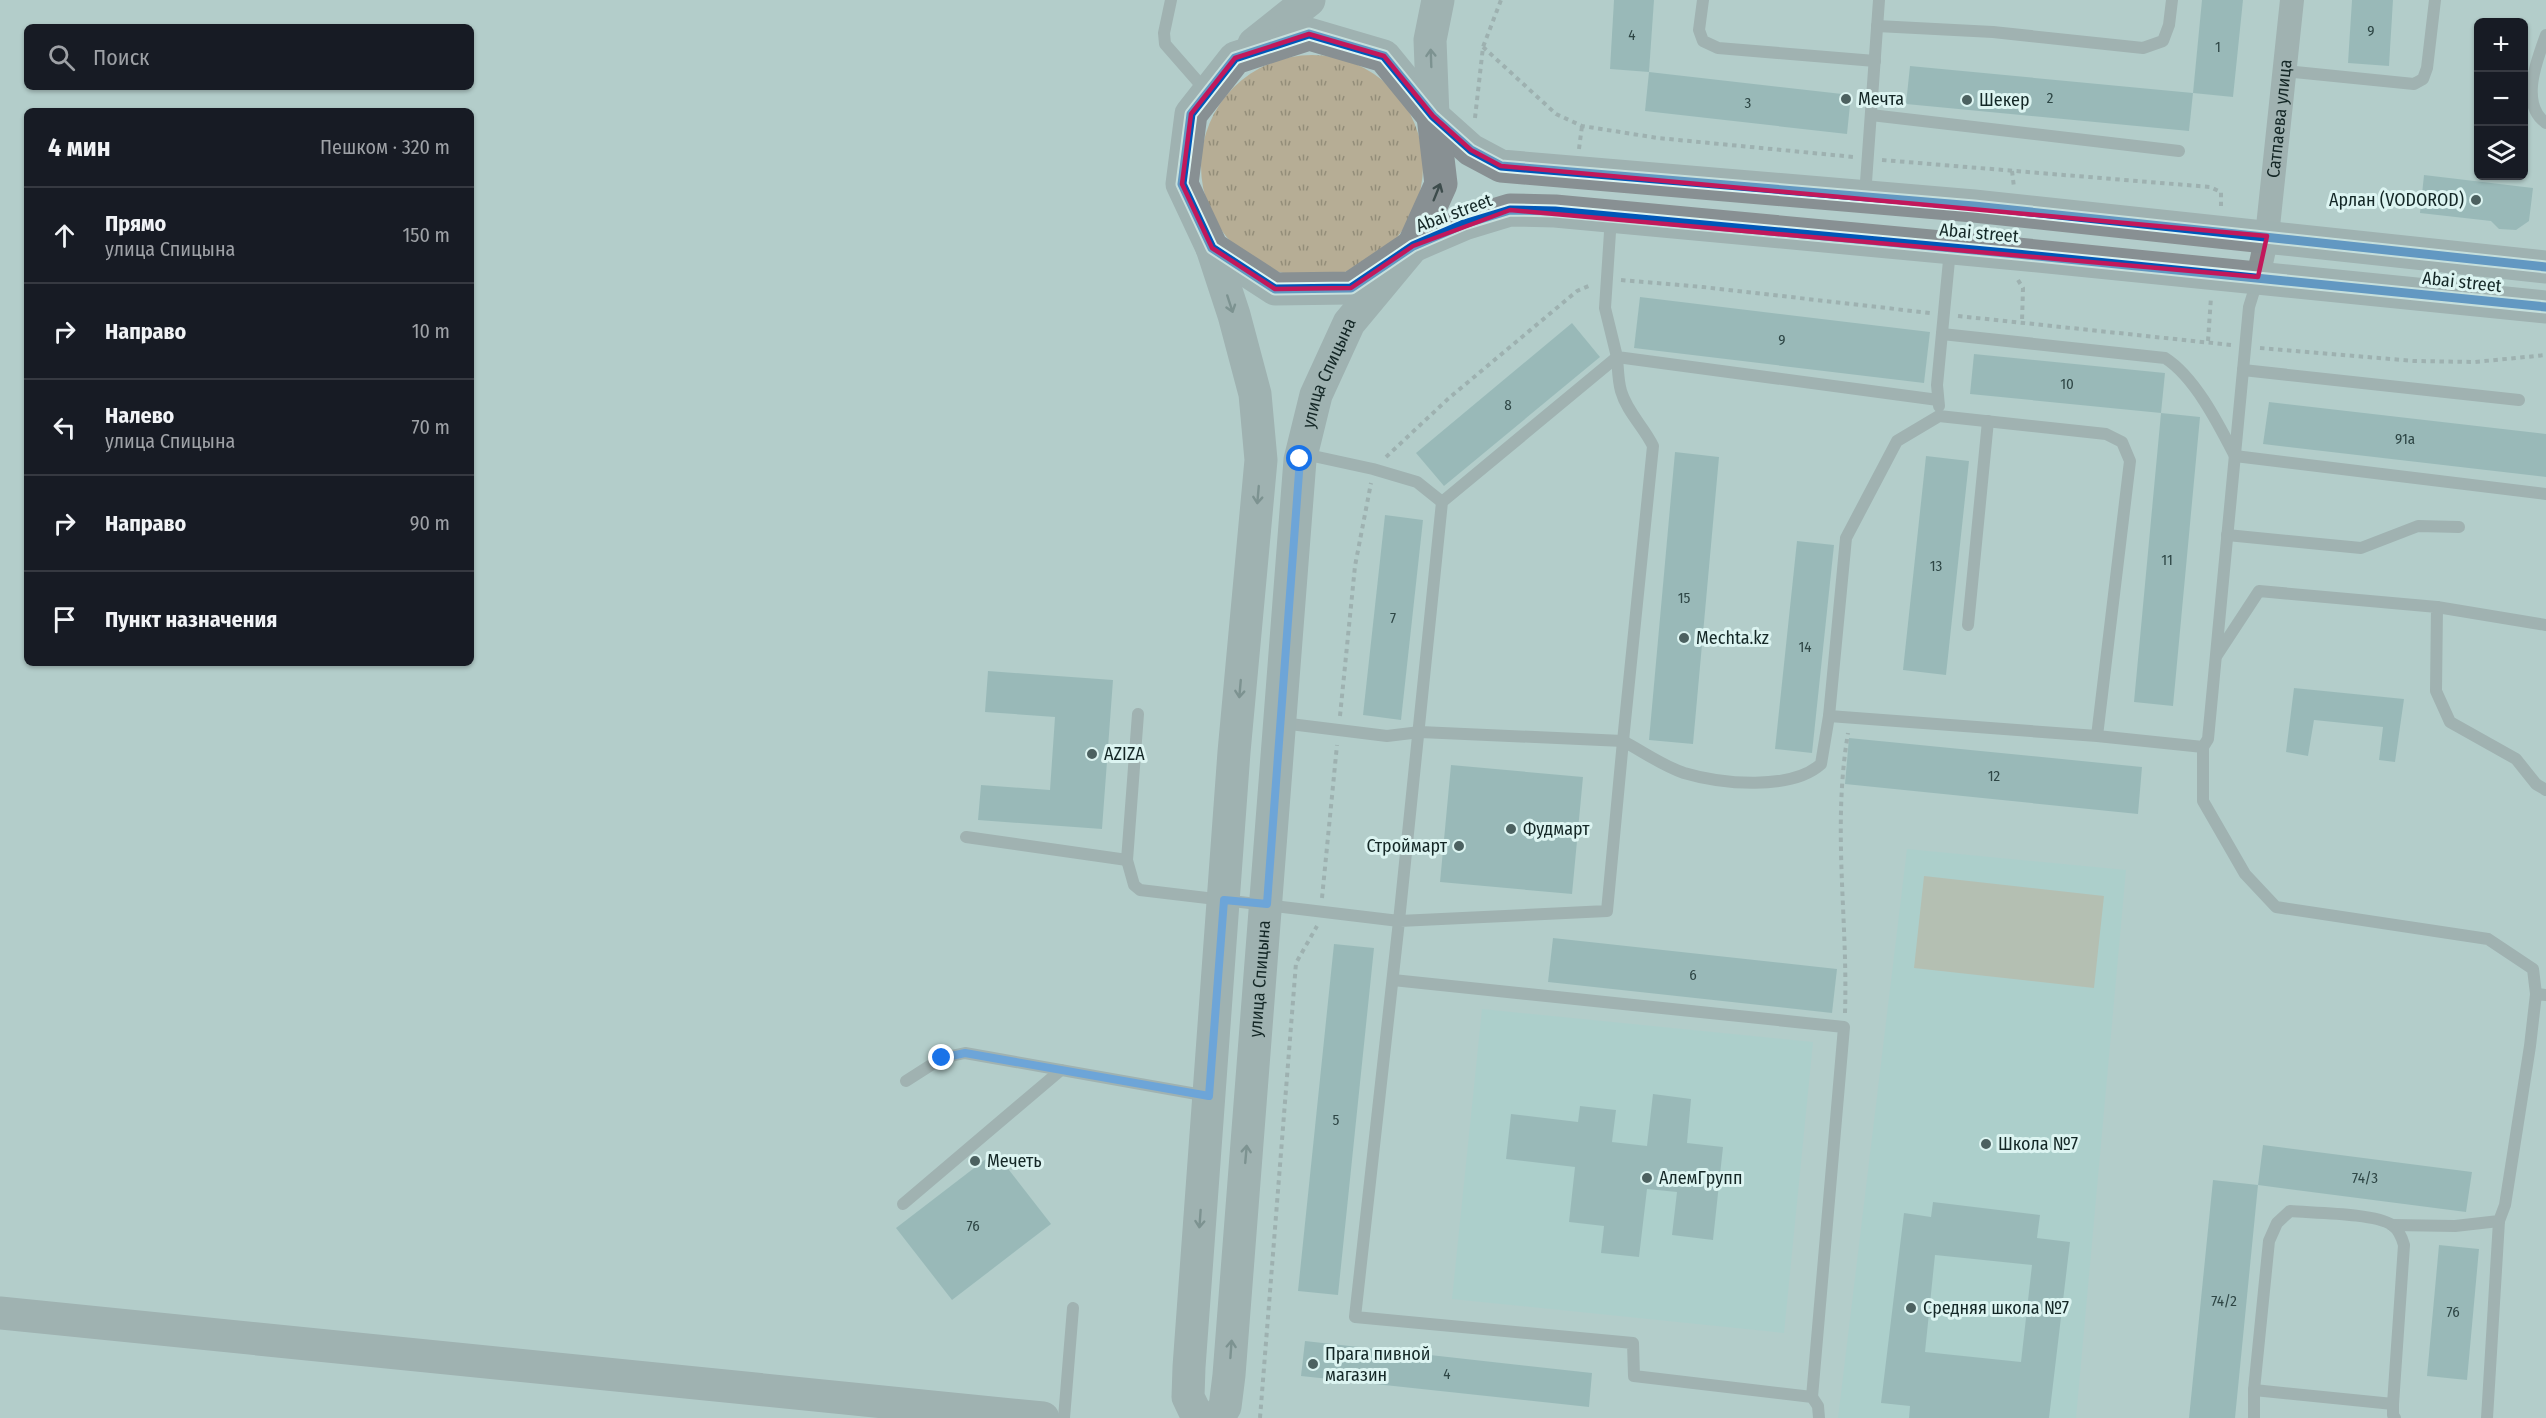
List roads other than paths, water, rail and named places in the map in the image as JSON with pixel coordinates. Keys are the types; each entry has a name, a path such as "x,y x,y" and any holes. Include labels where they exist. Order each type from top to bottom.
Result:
{"street":[{"path":"1198,1418 1188,1397 1234,752 1261,460 1255,394 1234,315 1212,248 1182,184 1191,114 1235,58 1309,0"},
{"path":"1413,246 1441,183 1433,116 1430,40 1438,0"},
{"name":"Сатпаева улица","path":"2259,277 2267,236 2292,0"},
{"name":"Abai street","path":"1235,58 1309,34 1384,56 1433,116 1471,150 1501,166 1865,197 2267,236 2546,267"},
{"name":"Abai street","path":"1212,248 1275,289 1351,288 1413,246 1464,224 1510,210 1555,211 1950,247 2546,307"},
{"name":"улица Спицына","path":"1216,1418 1225,1407 1229,1375 1302,453 1316,395 1348,323 1413,246"},
{"path":"0,1313 1029,1417"}],"lane":[{"path":"1171,0 1164,33 1166,44 1208,93"},
{"path":"1703,0 1699,30 1703,41 1718,48 1875,61"},
{"path":"1865,197 1880,0"},
{"path":"1877,26 1993,32 2143,48 2163,41 2169,26 2172,0"},
{"path":"2285,71 2414,84 2423,79 2427,68 2435,0"},
{"path":"2546,36 2531,91 2534,108 2546,123"},
{"path":"1871,116 2179,151"},
{"path":"1138,714 1127,860 1134,885 1140,890 1399,921 1607,911 1653,446 1647,433 1630,412 1621,391 1617,357 1605,308 1611,216"},
{"path":"1939,416 1942,334 1950,247"},
{"path":"2259,277 2249,307 2208,739 2203,747 2203,801 2245,874 2276,907 2488,939 2533,969 2541,994 2530,1046 2505,1205 2499,1221 2487,1418"},
{"path":"1942,334 2165,358 2197,392 2220,426 2235,456"},
{"path":"1812,1397 1634,1376 1633,1343 1355,1317 1420,732 1442,502 1617,357 1938,400"},
{"path":"2243,370 2519,400"},
{"path":"1280,723 1387,736 1420,732 1623,741 1683,772 1744,783 1796,778 1821,764 1830,716 1846,538 1897,441 1939,416 2106,434 2122,442 2130,460 2097,736"},
{"path":"1968,625 1988,422"},
{"path":"1302,453 1373,469 1417,482 1442,502"},
{"path":"2235,456 2546,494"},
{"path":"2227,535 2361,548 2418,526 2459,527"},
{"path":"2216,657 2259,591 2437,608 2546,625"},
{"path":"2437,608 2436,691 2450,722 2483,743 2516,759 2536,784 2546,790"},
{"path":"1830,716 2097,736 2203,747"},
{"path":"966,837 1127,860"},
{"path":"1393,980 1844,1027 1812,1397 1818,1407 1818,1418"},
{"path":"906,1081 942,1058 965,1053 1209,1096"},
{"path":"903,1204 1061,1070"},
{"path":"2254,1418 2254,1390 2269,1241 2277,1223 2290,1211 2369,1217 2392,1225 2455,1226 2499,1221"},
{"path":"2392,1225 2404,1245 2393,1404 2395,1418"},
{"path":"1064,1418 1073,1308"},
{"path":"2254,1390 2393,1404"}],"place":[{"name":"Мечта","path":"1846,99"},
{"name":"Шекер","path":"1967,100"},
{"name":"Арлан (VODOROD)","path":"2476,200"},
{"name":"Mechta.kz","path":"1684,638"},
{"name":"AZIZA","path":"1092,754"},
{"name":"Фудмарт","path":"1511,829"},
{"name":"Строймарт","path":"1459,846"},
{"name":"Школа №7","path":"1986,1144"},
{"name":"Мечеть","path":"975,1161"},
{"name":"АлемГрупп","path":"1647,1178"},
{"name":"Средняя школа №7","path":"1911,1308"},
{"name":"Прага пивной магазин","path":"1313,1364"}]}
